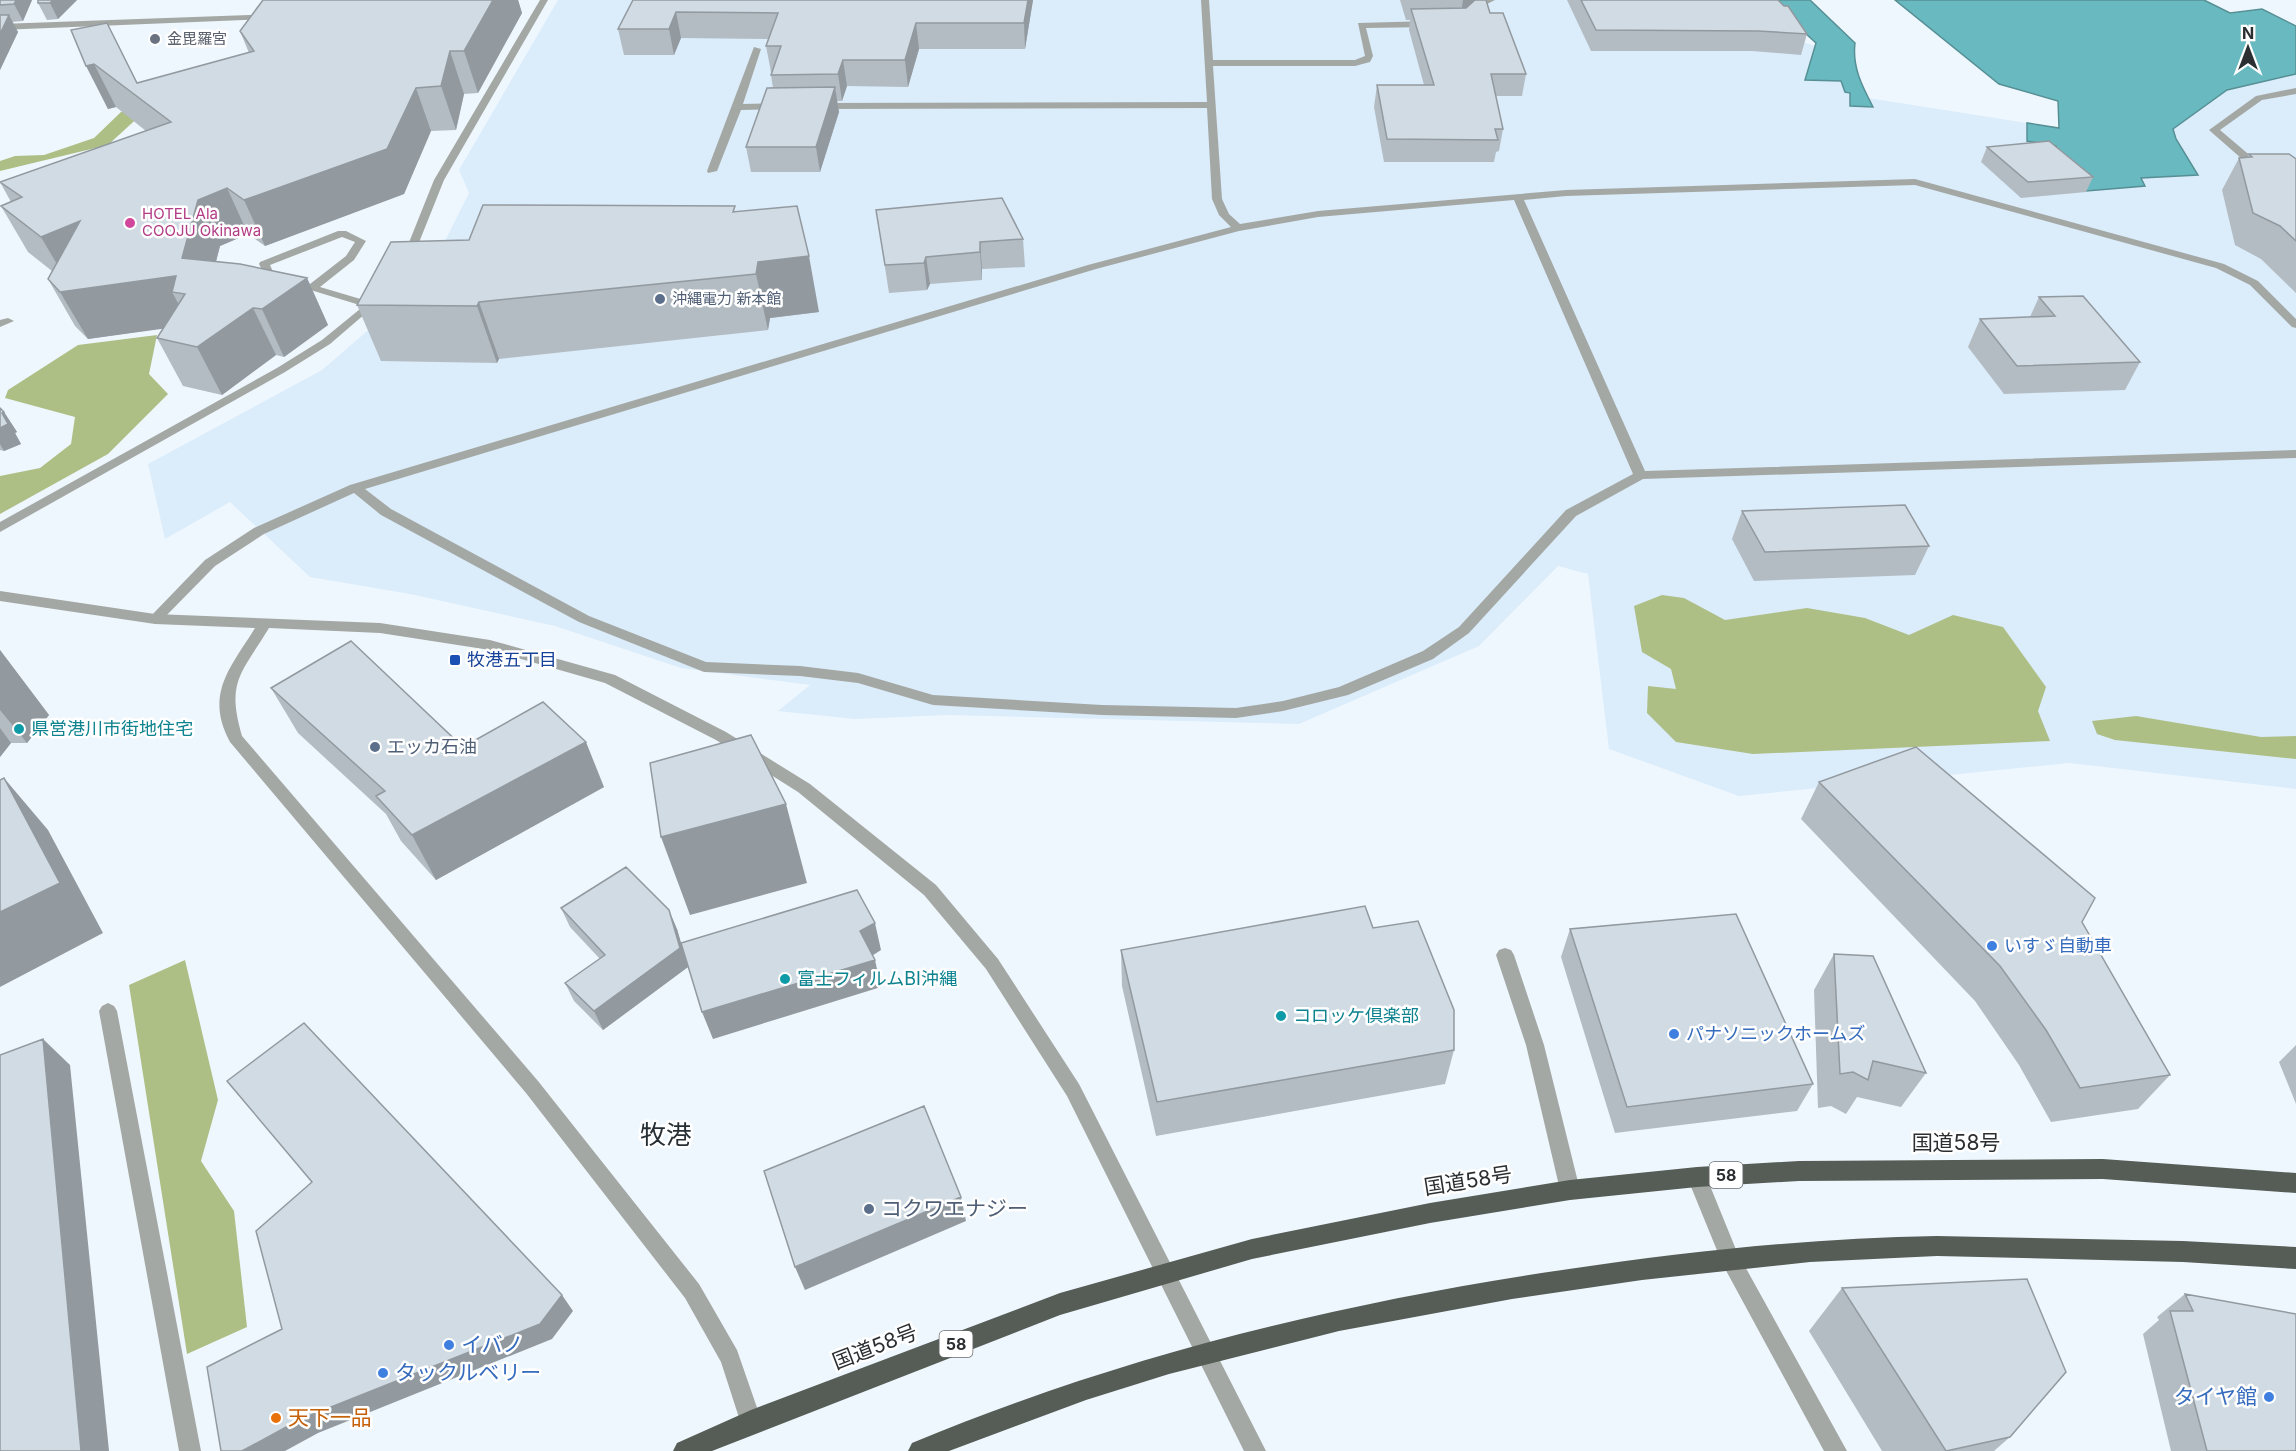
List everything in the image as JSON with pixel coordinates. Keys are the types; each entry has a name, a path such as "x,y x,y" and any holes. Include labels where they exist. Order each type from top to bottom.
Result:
{"highway":[{"name":"国道58号","path":"685,1451 751,1422 1060,1304 1164,1272 1252,1249 1352,1228 1570,1190 1697,1177 1902,1168 2103,1169 2296,1183"},
{"path":"920,1451 1007,1414 1204,1352 1294,1329 1481,1291 1730,1258 1935,1246 2134,1250 2296,1258"}],"street":[{"path":"1205,0 1217,199 1224,215 1238,228"},
{"path":"1463,24 1486,1"},
{"path":"400,271 412,251 439,180 538,4"},
{"path":"0,27 283,15"},
{"path":"1209,63 1355,63 1367,60 1369,56 1361,25 1440,24"},
{"path":"712,171 757,50"},
{"path":"2269,177 2214,130 2259,98 2296,91"},
{"path":"808,106 1211,105"},
{"path":"736,106 796,106"},
{"path":"154,619 220,556 259,531 355,488 1081,270 1238,228 1318,214 1518,196 1915,182 2220,266 2254,283 2296,325"},
{"path":"1518,196 1640,474"},
{"path":"312,288 350,258 361,241 342,234 264,264 270,276 370,305"},
{"path":"0,528 281,370 326,342 387,289"},
{"path":"355,488 386,513 584,619 704,667 800,671 858,678 933,700 1102,710 1236,712 1283,706 1343,691 1428,655 1464,630 1571,513 1640,474 2296,454"},
{"path":"0,596 154,619 380,628 479,643 610,679 721,736 804,788 930,890 992,964 1073,1090 1255,1451"},
{"path":"266,624 228,683 227,710 235,738 532,1087 692,1291 730,1357 751,1422"},
{"path":"1505,956 1535,1045 1570,1190"},
{"path":"108,1011 190,1451"},
{"path":"1697,1177 1730,1258 1836,1451"}],"shaded area":[{"path":"558,0 1761,0 1800,41 1815,46 1813,58 1841,81 1845,92 1872,107 1868,98 2027,123 2027,141 2056,146 2145,186 2140,178 2198,174 2176,139 2173,129 2227,90 2296,74 2296,789 2069,763 1739,796 1609,749 1588,574 1558,566 1479,646 1299,724 947,715 855,719 778,711 810,685 681,668 555,626 410,594 310,577 230,502 165,539 148,464 322,370 425,281 469,193 459,170"}],"green space":[{"path":"155,102 108,145 0,171 0,161 15,156 44,155 94,138 121,112"},
{"path":"157,335 149,374 168,394 108,454 0,514 0,476 40,468 71,444 75,417 5,398 8,390 78,345"},
{"path":"1662,595 1684,598 1725,620 1807,608 1865,618 1909,635 1953,615 2003,627 2046,687 2038,711 2050,741 1753,754 1676,742 1647,713 1648,686 1676,689 1671,669 1642,652 1634,606"},
{"path":"2136,716 2261,737 2296,736 2296,759 2115,740 2097,734 2092,721"},
{"path":"185,960 218,1100 201,1161 234,1211 247,1327 187,1354 129,985"}],"water":[{"path":"1769,0 1810,0 1855,43 1856,68 1873,107 1850,106 1850,93 1845,92 1841,81 1805,80 1816,43"},
{"path":"1895,0 2204,0 2230,13 2262,9 2296,26 2296,74 2227,90 2173,129 2176,139 2198,175 2141,178 2145,186 2086,191 2059,168 2056,146 2027,141 2027,123 2059,128 2058,101 1999,84"}],"building":[{"path":"0,0 16,0 14,4 0,5"},
{"path":"38,0 53,0 50,3 38,3"},
{"path":"263,0 493,0 464,51 450,51 441,86 416,88 387,149 244,200 227,188 198,200 182,258 240,264 307,278 262,309 253,308 197,347 157,338 185,294 172,292 176,276 60,292 48,279 80,221 41,237 1,206 22,197 0,182 171,122 94,64 86,66 71,30 107,23 137,83 254,51 240,31"},
{"path":"633,0 1028,0 1024,23 916,23 905,60 843,60 838,74 771,75 781,46 766,46 778,13 676,12 669,29 618,29"},
{"path":"1475,0 1486,0 1490,13 1503,13 1526,74 1491,74 1503,129 1495,129 1498,140 1387,139 1377,85 1434,85 1411,9 1466,8"},
{"path":"1581,0 1778,0 1784,6 1788,6 1807,34 1758,31 1596,30"},
{"path":"0,15 9,15 0,34"},
{"path":"835,87 816,147 746,147 767,88"},
{"path":"2049,141 2093,177 2028,182 1987,147"},
{"path":"2249,154 2289,154 2296,159 2296,241 2280,226 2253,213 2239,158 2252,157"},
{"path":"1002,198 1023,239 980,242 980,252 926,257 924,263 885,265 876,210"},
{"path":"483,205 735,206 733,212 797,206 809,256 758,262 756,274 479,302 477,306 357,305 391,242 469,240"},
{"path":"2083,296 2140,362 2017,366 1980,319 2055,316 2039,297"},
{"path":"0,408 8,424 0,428"},
{"path":"1905,505 1929,546 1765,552 1742,511"},
{"path":"351,641 463,747 543,702 586,742 412,835 376,796 385,791 271,688"},
{"path":"751,735 786,804 661,837 650,763"},
{"path":"1916,747 2095,898 2082,922 2170,1075 2080,1088 2046,1030 2000,966 1819,782"},
{"path":"4,778 60,883 0,912 0,780"},
{"path":"626,867 669,910 680,948 594,1011 565,983 605,955 561,908"},
{"path":"857,890 875,923 860,931 875,960 702,1012 681,943"},
{"name":"コロッケ倶楽部","path":"1365,906 1373,928 1418,921 1454,1010 1454,1050 1157,1102 1121,950"},
{"name":"パナソニックホームズ","path":"1736,914 1813,1084 1627,1107 1570,929"},
{"path":"1834,954 1873,956 1926,1073 1873,1061 1868,1080 1853,1072 1840,1074"},
{"path":"304,1023 562,1295 540,1324 301,1419 242,1451 221,1451 207,1367 282,1329 256,1231 312,1182 227,1081"},
{"path":"43,1039 81,1451 0,1451 0,1055"},
{"name":"コクワエナジー","path":"924,1106 961,1197 795,1267 764,1171"},
{"path":"2027,1279 2066,1372 2010,1437 1946,1451 1842,1288"},
{"path":"2185,1294 2296,1314 2296,1451 2207,1451 2170,1311 2193,1311"}],"place":[{"name":"金毘羅宮","path":"155,39"},
{"name":"HOTEL Ala COOJU Okinawa","path":"130,223"},
{"name":"沖縄電力 新本館","path":"660,299"},
{"name":"牧港五丁目","path":"455,660"},
{"name":"県営港川市街地住宅","path":"19,729"},
{"name":"エッカ石油","path":"375,747"},
{"name":"いすゞ自動車","path":"1992,946"},
{"name":"富士フィルムBI沖縄","path":"785,979"},
{"name":"コロッケ倶楽部","path":"1281,1016"},
{"name":"パナソニックホームズ","path":"1674,1034"},
{"name":"コクワエナジー","path":"869,1209"},
{"name":"イバノ","path":"449,1345"},
{"name":"タックルベリー","path":"383,1373"},
{"name":"タイヤ館","path":"2269,1397"},
{"name":"天下一品","path":"276,1418"}],"district":[{"name":"牧港","path":"666,1135"}]}
